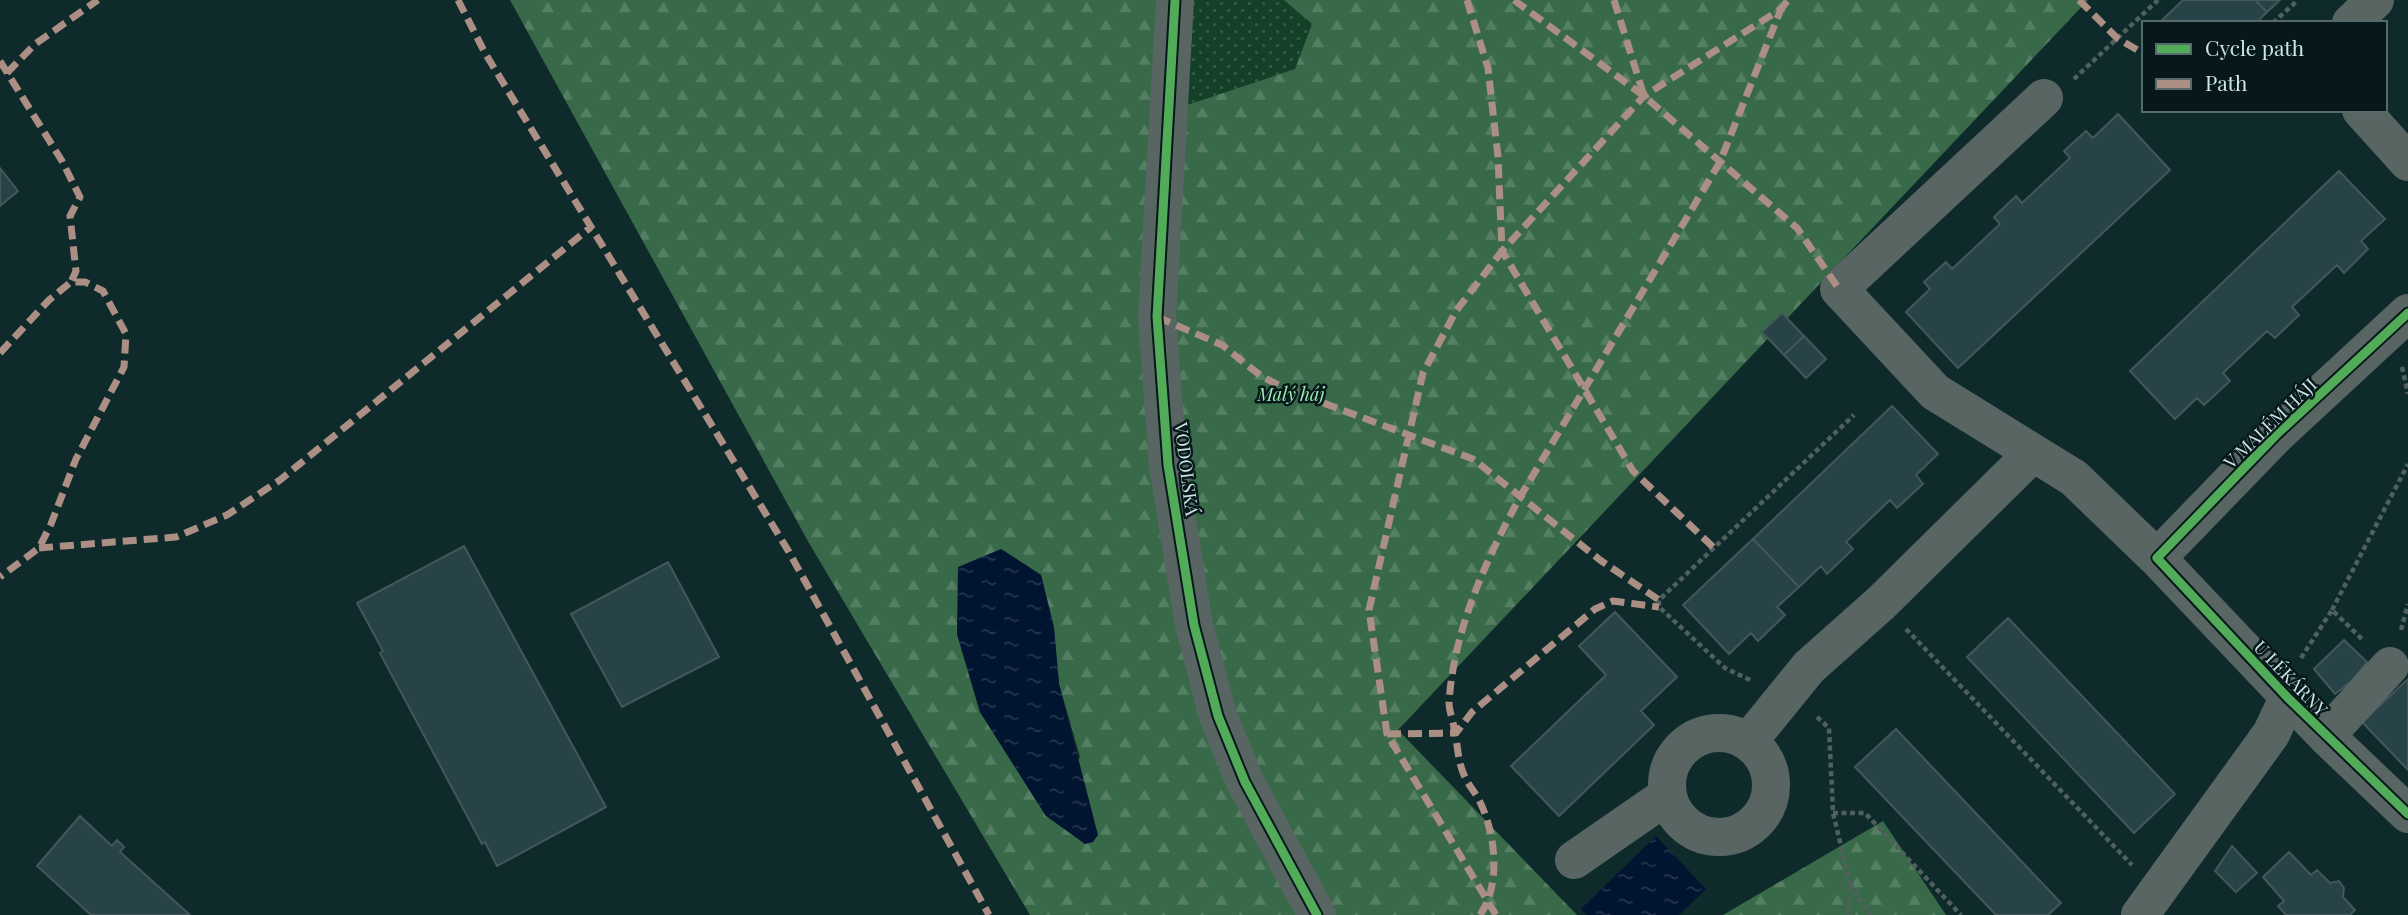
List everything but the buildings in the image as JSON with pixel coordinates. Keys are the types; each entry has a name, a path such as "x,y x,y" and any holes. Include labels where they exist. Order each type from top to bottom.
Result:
{"street":[{"name":"VODOLSKÁ","path":"1175,0 1157,317 1168,465 1194,625 1218,716 1245,782 1317,915"},
{"path":"2353,21 2375,0"},
{"path":"2044,99 1839,289 1935,392 2074,478 2157,558"},
{"path":"2363,112 2408,162"},
{"name":"V MALÉM HÁJI","path":"2157,558 2276,435 2408,313"},
{"path":"1748,742 1809,667 1881,603 2033,453"},
{"name":"U LÉKÁRNY","path":"2157,558 2288,698 2408,814"},
{"path":"2326,736 2390,667"},
{"path":"2148,903 2270,734 2288,698"},
{"path":"1714,733 1732,735 1748,742 1760,753 1768,768 1771,785 1769,802 1760,817 1748,829 1733,836 1699,834 1684,824 1674,811 1668,795 1668,777 1673,761 1691,743 1714,733"},
{"path":"1574,860 1668,795"}],"path":[{"path":"2091,63 2158,0"},
{"path":"2275,21 2298,0"},
{"path":"2288,698 2294,670 2332,610 2408,464"},
{"path":"1881,603 2148,903"},
{"path":"2332,610 2390,667 2408,604"},
{"path":"1833,813 1865,813 1961,915"},
{"path":"1850,883 1871,915"}],"green space":[{"name":"Malý háj","path":"510,0 1192,0 1187,105 1295,69 1312,24 1284,0 2088,0 1398,730 1577,915 1030,915 809,543","holes":["1001,549 1041,575 1054,628 1059,684 1080,757 1046,816 980,712 957,634"]},
{"path":"1192,0 1284,0 1312,24 1295,69 1187,105"},
{"path":"1883,821 1946,915 1723,915"}],"water":[{"path":"1001,549 1041,575 1054,628 1059,684 1098,835 1093,842 1085,844 1046,816 980,712 957,634 958,567"},
{"path":"1656,836 1706,889 1679,915 1587,915 1581,909"}],"marked path":[{"path":"7,73 35,44 98,0"},
{"path":"458,0 485,53 789,552 989,915"},
{"path":"1467,0 1488,68 1498,157 1502,251 1456,311 1423,373 1369,610 1387,734 1496,915"},
{"path":"1514,0 1644,96 1797,228 1839,289"},
{"path":"1614,0 1644,96"},
{"path":"1713,547 1633,471 1502,251 1644,96 1781,9 1788,0"},
{"path":"2079,0 2117,38 2142,53"},
{"path":"1480,915 1491,889 1493,844 1485,815 1462,769 1449,705 1457,648 1465,622 1484,570 1520,497 1720,162 1781,9"},
{"path":"0,61 62,161 80,197 70,216 76,271 71,282"},
{"path":"39,548 176,537 227,515 280,480 591,227"},
{"path":"0,353 49,300 71,282 85,282 103,291 126,334 124,367 76,459 39,548 0,577"},
{"path":"1157,317 1222,345 1261,376 1286,389 1473,459 1600,560 1659,600"},
{"path":"1387,734 1456,733 1472,712 1595,609 1613,601 1659,607"}],"cycle path":[{"path":"1175,0 1157,317 1168,465 1194,625 1218,716 1245,782 1317,915"},
{"path":"2408,313 2276,435 2157,558 2288,698 2408,814"}]}
